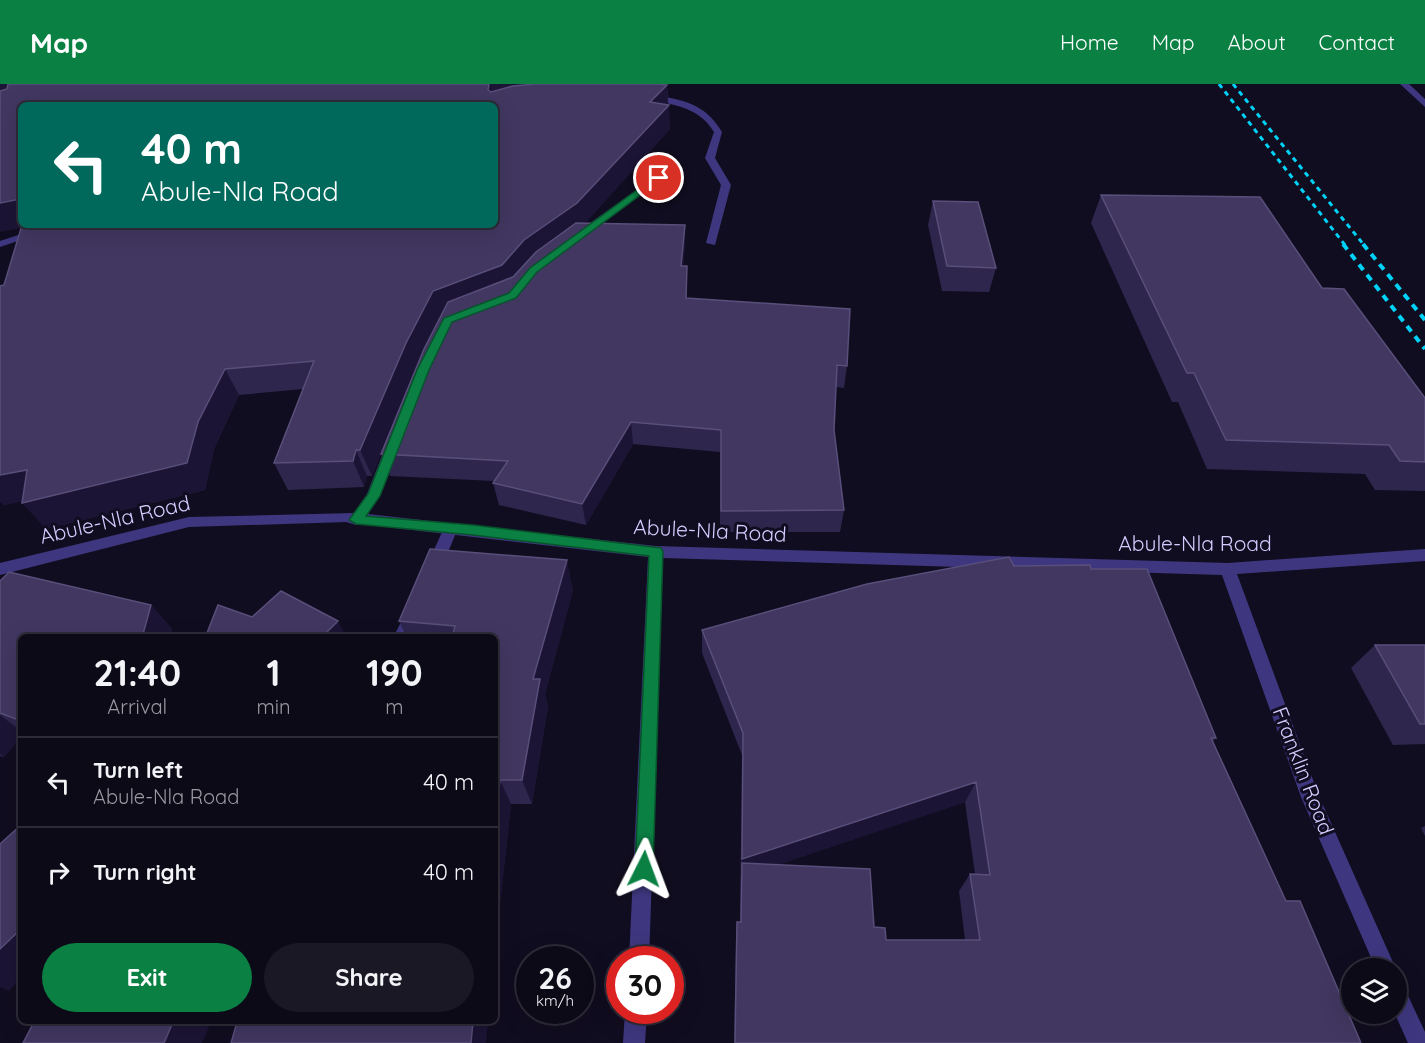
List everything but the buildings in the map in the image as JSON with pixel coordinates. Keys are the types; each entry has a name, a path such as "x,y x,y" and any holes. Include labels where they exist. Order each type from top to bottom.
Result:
{"street":[{"path":"1404,84 1425,104"},
{"path":"634,95 684,103 711,117 718,132 710,158 726,185 711,243"},
{"path":"567,244 659,178"},
{"path":"0,244 51,228"},
{"path":"356,520 373,496 398,433"},
{"name":"Abule-Nla Road","path":"0,569 189,522 346,517 356,520 451,528 656,552 1228,569 1425,555"},
{"path":"427,582 451,528"},
{"path":"640,946 656,552"},
{"name":"Franklin Road","path":"1228,569 1310,797 1381,958"},
{"path":"403,634 418,603"},
{"path":"1407,1016 1419,1043"},
{"path":"634,1043 635,1024"}],"railway":[{"path":"1219,84 1345,245"},
{"path":"1233,84 1364,245"},
{"path":"1343,244 1425,349"},
{"path":"1363,244 1425,320"}],"route":[{"path":"644,869 656,552 473,530 356,520 373,496 423,370 447,320 513,295 534,270 659,178"}]}
